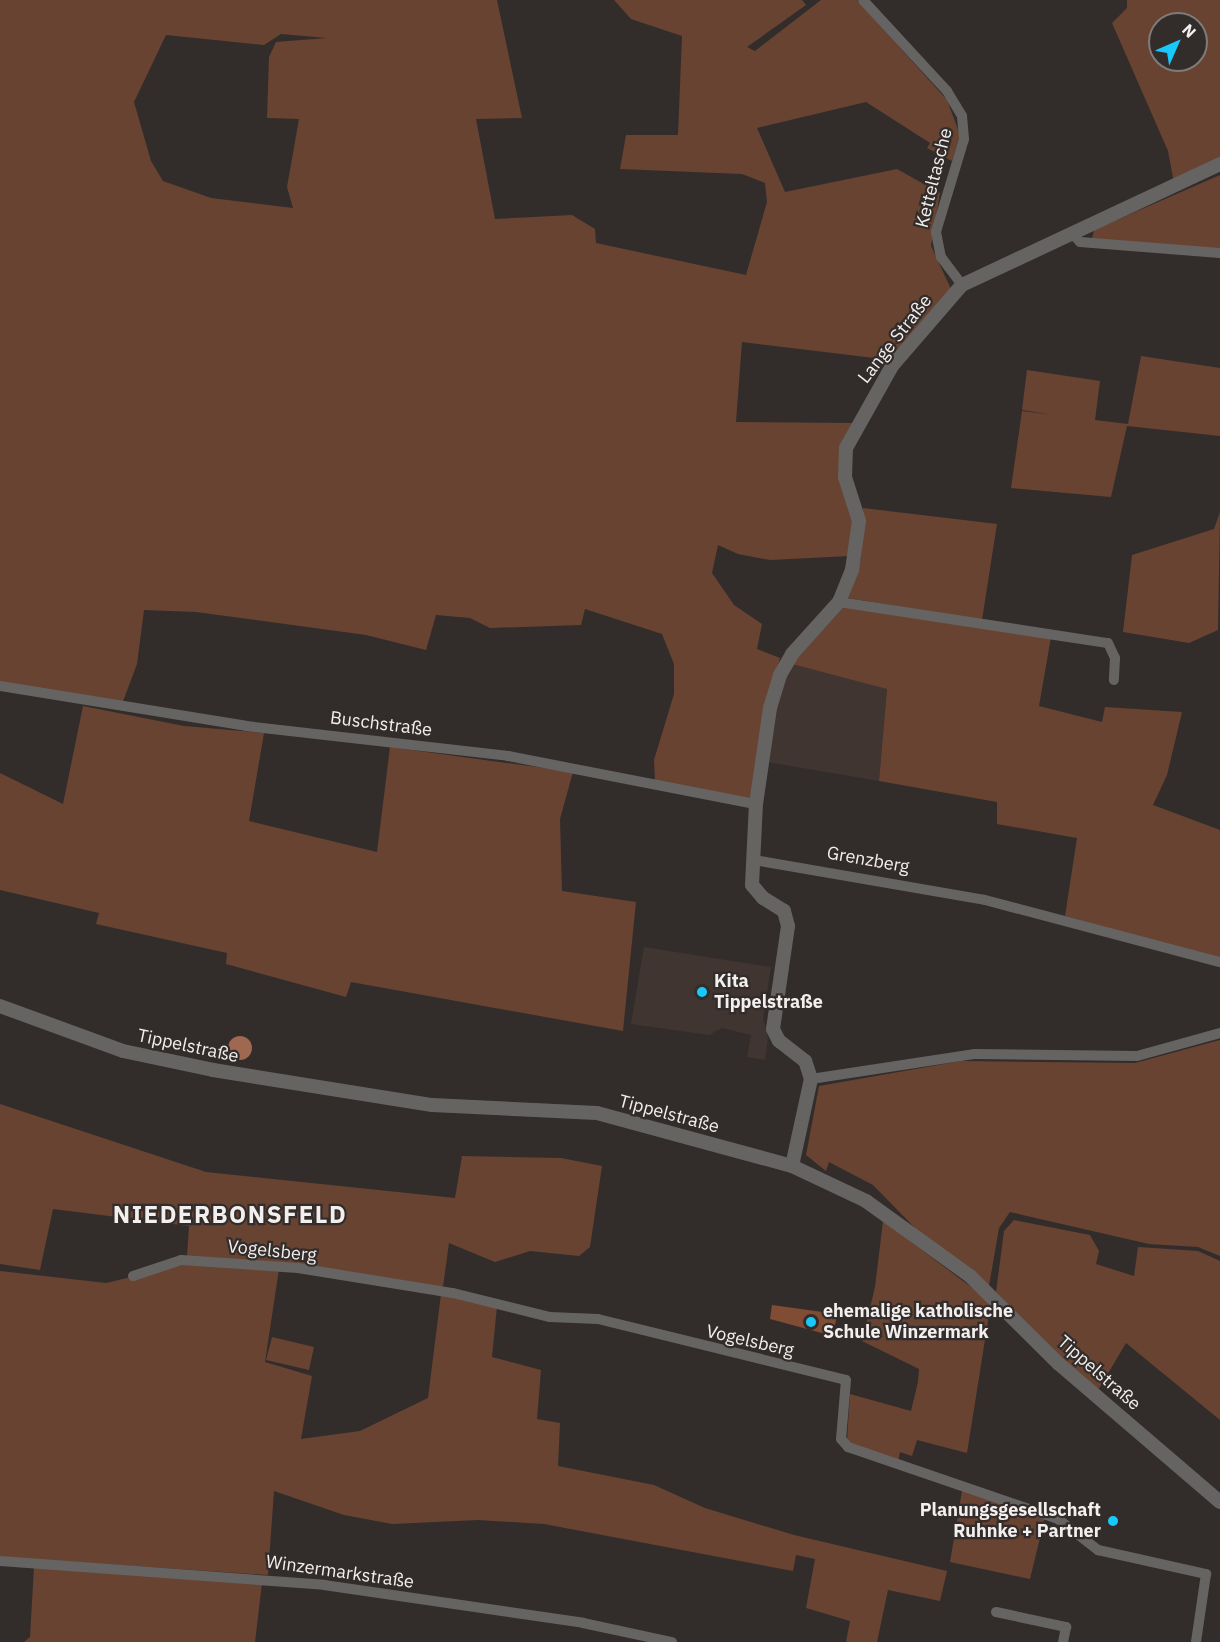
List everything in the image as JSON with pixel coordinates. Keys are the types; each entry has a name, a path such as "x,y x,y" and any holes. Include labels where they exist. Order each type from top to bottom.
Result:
{"street":[{"name":"Ketteltasche","path":"862,0 947,91 962,116 964,139 936,232 941,257 962,285"},
{"name":"Lange Straße","path":"754,860 756,804 770,708 780,675 792,654 839,602 852,570 859,533 845,477 846,448 892,366 962,285 1071,232 1193,180 1220,164"},
{"path":"1071,232 1080,242 1220,253"},
{"path":"839,602 1108,643 1115,658 1114,680"},
{"name":"Buschstraße","path":"0,686 236,725 508,756 756,804"},
{"path":"754,860 754,888 782,909 788,921 772,1029 779,1041 805,1061 811,1079 792,1166"},
{"name":"Grenzberg","path":"754,860 985,900 1220,962"},
{"name":"Tippelstraße","path":"0,1006 123,1051 213,1071 432,1105 597,1113 792,1166 863,1198 970,1276 1059,1364 1220,1502"},
{"path":"811,1079 965,1055 1137,1056 1220,1033"},
{"name":"Vogelsberg","path":"133,1276 181,1260 298,1268 453,1293 550,1317 598,1319 846,1380 841,1439 848,1447 1058,1519 1098,1550 1206,1574 1196,1642"},
{"name":"Winzermarkstraße","path":"0,1561 324,1585 583,1623 672,1642"},
{"path":"996,1612 1066,1627 1063,1642"}],"shaded area":[{"path":"0,0 497,0 522,118 476,119 495,219 572,215 595,229 596,243 746,275 767,202 765,183 742,174 620,169 626,135 678,135 682,36 631,19 614,0 802,0 806,5 747,47 755,51 821,0 857,0 947,100 960,135 952,161 927,148 930,143 866,102 757,128 785,192 897,169 940,193 931,246 951,289 891,360 742,342 736,422 852,423 844,443 853,513 850,556 770,560 738,554 718,545 712,573 734,605 762,624 757,649 780,658 762,723 753,796 748,799 655,781 654,760 674,694 674,664 662,634 585,609 581,625 490,628 470,618 436,615 426,650 366,635 196,612 144,610 137,664 122,704 0,683","holes":["281,34 327,38 276,42 269,57 267,118 299,119 287,187 293,208 211,198 163,181 151,161 134,102 166,35 264,45"]},
{"path":"1127,0 1220,0 1220,160 1174,183 1168,151 1112,23 1127,8"},
{"path":"1220,175 1220,250 1092,239 1094,230"},
{"path":"1141,356 1220,368 1220,436 1127,426 1111,497 1011,488 1022,411 1053,415 1022,410 1027,370 1100,381 1095,420 1128,424"},
{"path":"863,508 997,524 982,620 848,598 861,559"},
{"path":"1220,512 1218,630 1189,643 1123,632 1132,555 1214,529"},
{"path":"844,607 1051,637 1039,706 1102,722 1105,707 1182,712 1167,775 1153,805 1220,830 1220,959 1065,916 1077,838 997,824 997,802 879,781 887,689 792,664"},
{"path":"792,664 887,688 879,781 767,762 776,706"},
{"path":"83,706 184,726 264,733 249,821 377,852 390,747 573,772 560,819 562,891 636,902 623,1031 351,982 346,997 226,964 227,953 96,924 99,913 0,890 0,773 63,804"},
{"name":"Kita Tippelstraße","path":"644,947 771,967 763,1018 768,1038 765,1060 747,1057 751,1035 722,1028 709,1035 631,1024"},
{"path":"240,1036 248,1040 252,1048 248,1056 240,1060 232,1056 228,1048 232,1040"},
{"path":"1220,1040 1220,1256 1198,1247 1149,1244 1010,1212 999,1228 989,1286 918,1231 873,1185 829,1162 826,1171 806,1155 819,1086 961,1061 1135,1063"},
{"path":"0,1104 206,1172 455,1198 462,1156 561,1158 602,1166 590,1247 579,1256 530,1251 495,1262 449,1243 443,1287 187,1256 189,1226 53,1209 40,1270 0,1264"},
{"path":"1014,1220 1090,1235 1099,1251 1096,1264 1134,1276 1138,1247 1198,1251 1220,1261 1220,1420 1126,1343 1097,1392 1074,1373 996,1292 1004,1231"},
{"path":"883,1221 991,1302 967,1453 917,1440 912,1456 900,1452 898,1462 853,1447 847,1440 850,1394 911,1411 918,1382 919,1369 862,1341 875,1287"},
{"path":"191,1263 279,1269 265,1362 312,1376 301,1439 360,1431 428,1398 441,1294 497,1306 492,1357 541,1370 537,1419 560,1423 558,1466 654,1485 705,1508 794,1535 947,1571 940,1601 888,1590 877,1642 846,1642 850,1621 806,1608 815,1559 796,1555 793,1571 544,1524 478,1520 392,1524 344,1515 274,1491 268,1575 0,1557 0,1271 106,1283"},
{"path":"272,1337 314,1347 309,1370 266,1360"},
{"path":"962,1491 1045,1517 1030,1579 950,1562"},
{"path":"34,1567 262,1583 255,1642 24,1642 30,1637"}],"building":[{"name":"ehemalige katholische Schule Winzermark","path":"772,1305 837,1314 833,1336 770,1319"}],"place":[{"name":"Kita Tippelstraße","path":"702,992"},
{"name":"ehemalige katholische Schule Winzermark","path":"811,1322"},
{"name":"Planungsgesellschaft Ruhnke + Partner","path":"1113,1521"}],"district":[{"name":"NIEDERBONSFELD","path":"230,1215"}]}
